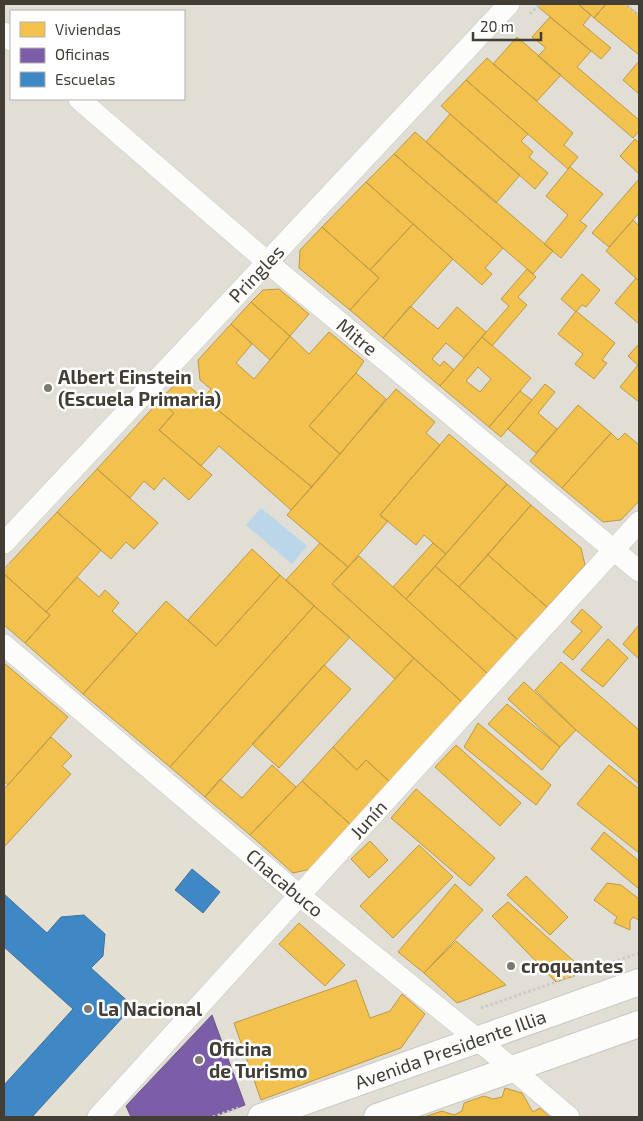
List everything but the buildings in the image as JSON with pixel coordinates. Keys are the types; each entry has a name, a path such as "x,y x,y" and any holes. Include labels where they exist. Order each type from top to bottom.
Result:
{"street":[{"name":"Pringles","path":"4,543 509,4"},
{"name":"Mitre","path":"80,100 267,262 639,571"},
{"name":"Junín","path":"98,1117 639,522"},
{"name":"Chacabuco","path":"4,645 300,896 477,1039 569,1117"},
{"name":"Avenida Presidente Illia","path":"261,1117 639,982"},
{"name":"Avenida Presidente Illia","path":"377,1117 639,1024"}],"path":[{"path":"625,4 639,16"},
{"path":"482,1008 639,953"}],"shaded area":[{"path":"4,4 639,4 639,1117 4,1117"},
{"name":"La Nacional","path":"87,745 271,901 76,1117 4,1117 4,854 75,775 69,766"}],"water":[{"path":"261,508 307,546 292,564 246,525"}],"place":[{"name":"Albert Einstein (Escuela Primaria)","path":"48,388"},
{"name":"croquantes","path":"511,966"},
{"name":"La Nacional","path":"88,1009"},
{"name":"Oficina de Turismo","path":"199,1060"}]}
